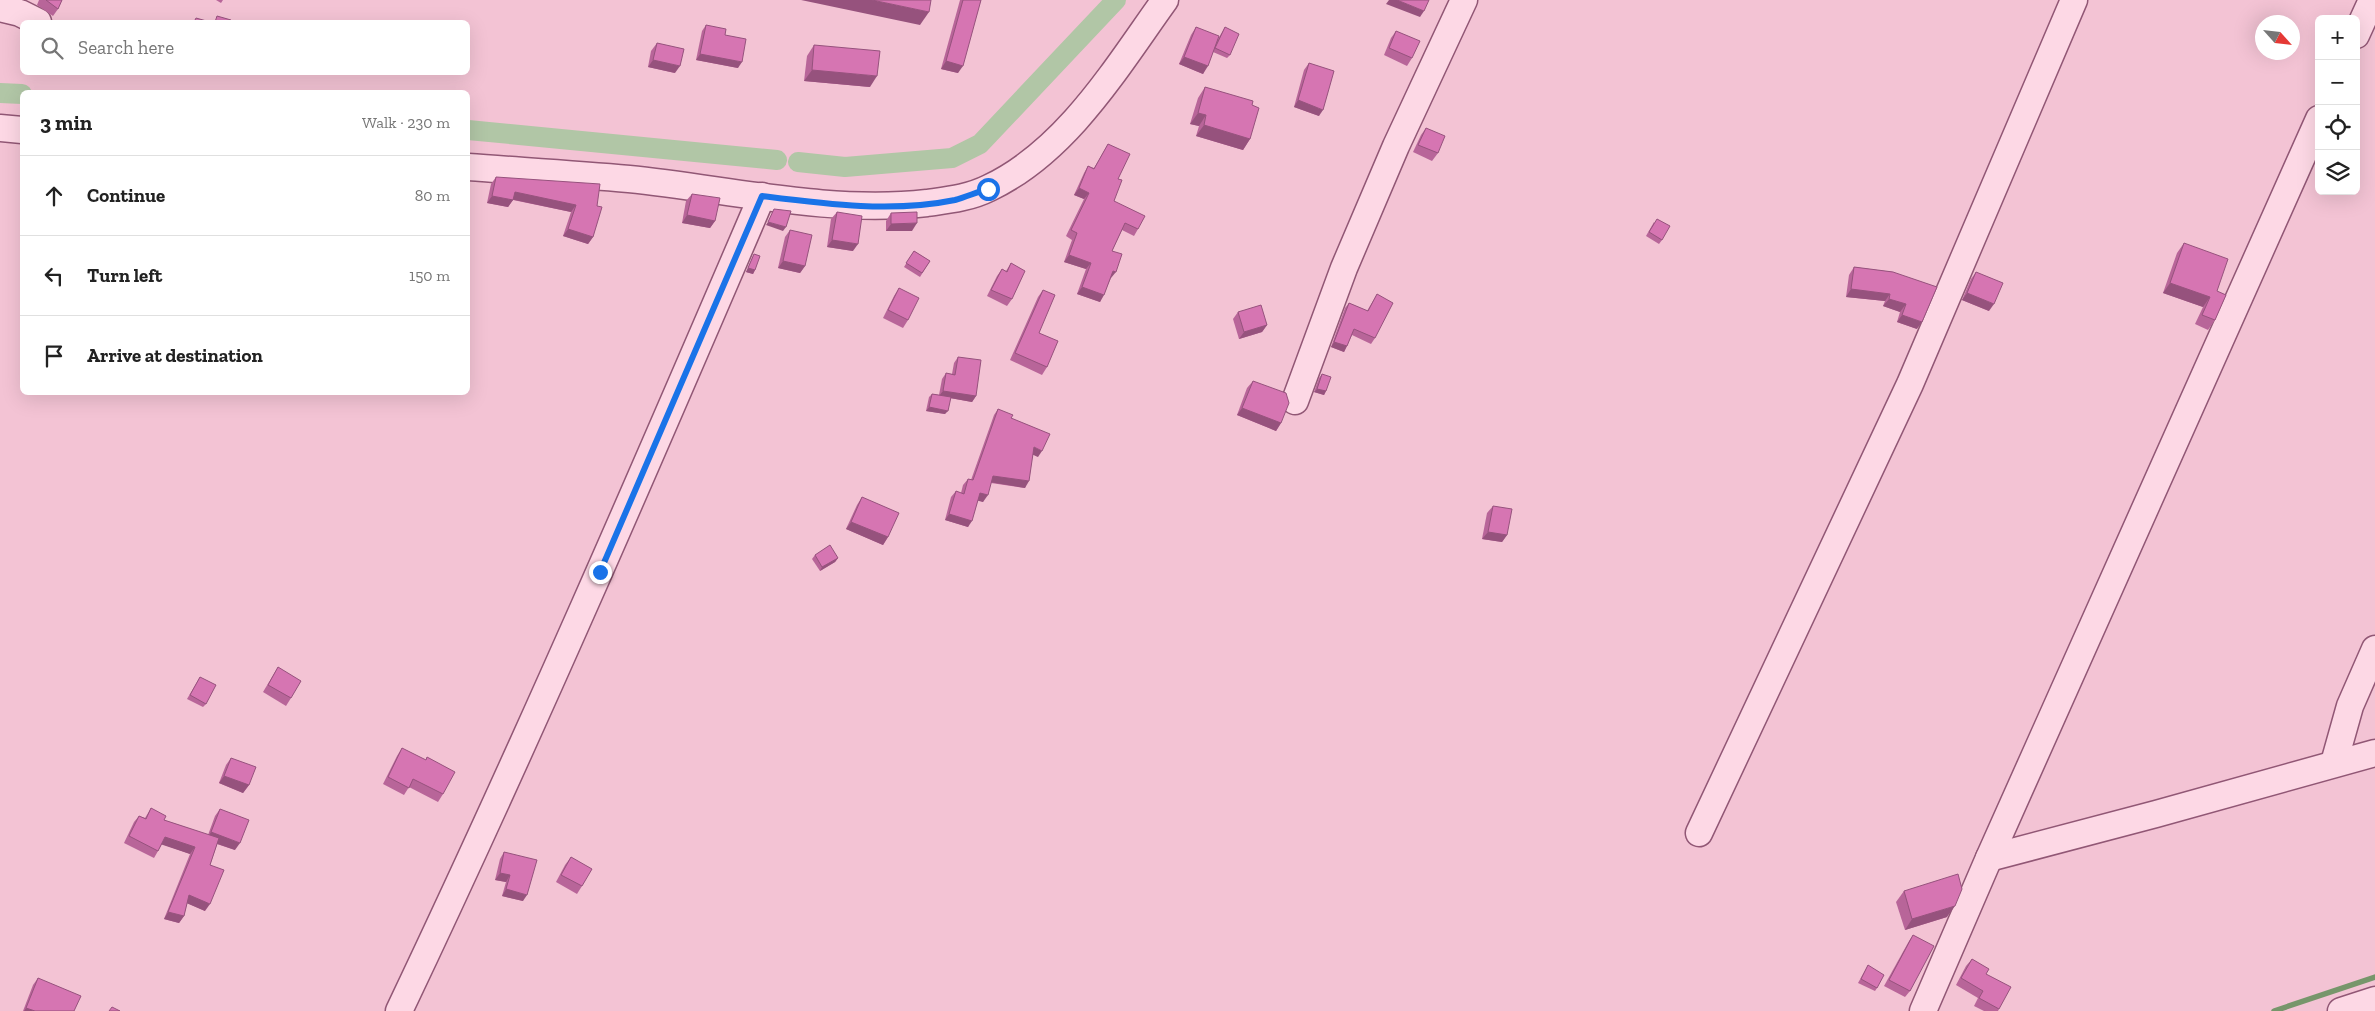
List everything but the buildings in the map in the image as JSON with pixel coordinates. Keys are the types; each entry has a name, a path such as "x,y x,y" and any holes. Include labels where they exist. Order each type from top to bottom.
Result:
{"street":[{"path":"470,167 629,180 825,204 912,204 955,200 988,189 1022,168 1056,139 1082,112 1165,0"},
{"path":"1295,401 1344,268 1396,146 1464,0"},
{"path":"1700,833 1910,384 2074,0"},
{"path":"2360,26 2372,0"},
{"path":"0,8 20,13 34,20"},
{"path":"1923,1011 1989,858 2315,127"},
{"path":"0,128 20,130"},
{"path":"399,1011 468,866 600,572 762,196"},
{"path":"2334,763 2350,706 2375,649"},
{"path":"1989,858 2375,753"},
{"path":"2341,1011 2375,1000"}],"waterway":[{"path":"798,162 845,167 952,158 980,144 1116,0"},
{"path":"0,93 20,94"},
{"path":"470,130 777,160"},
{"path":"2274,1011 2375,977"}],"route":[{"path":"600,572 762,196 825,204 868,206 955,200 988,189"}]}
